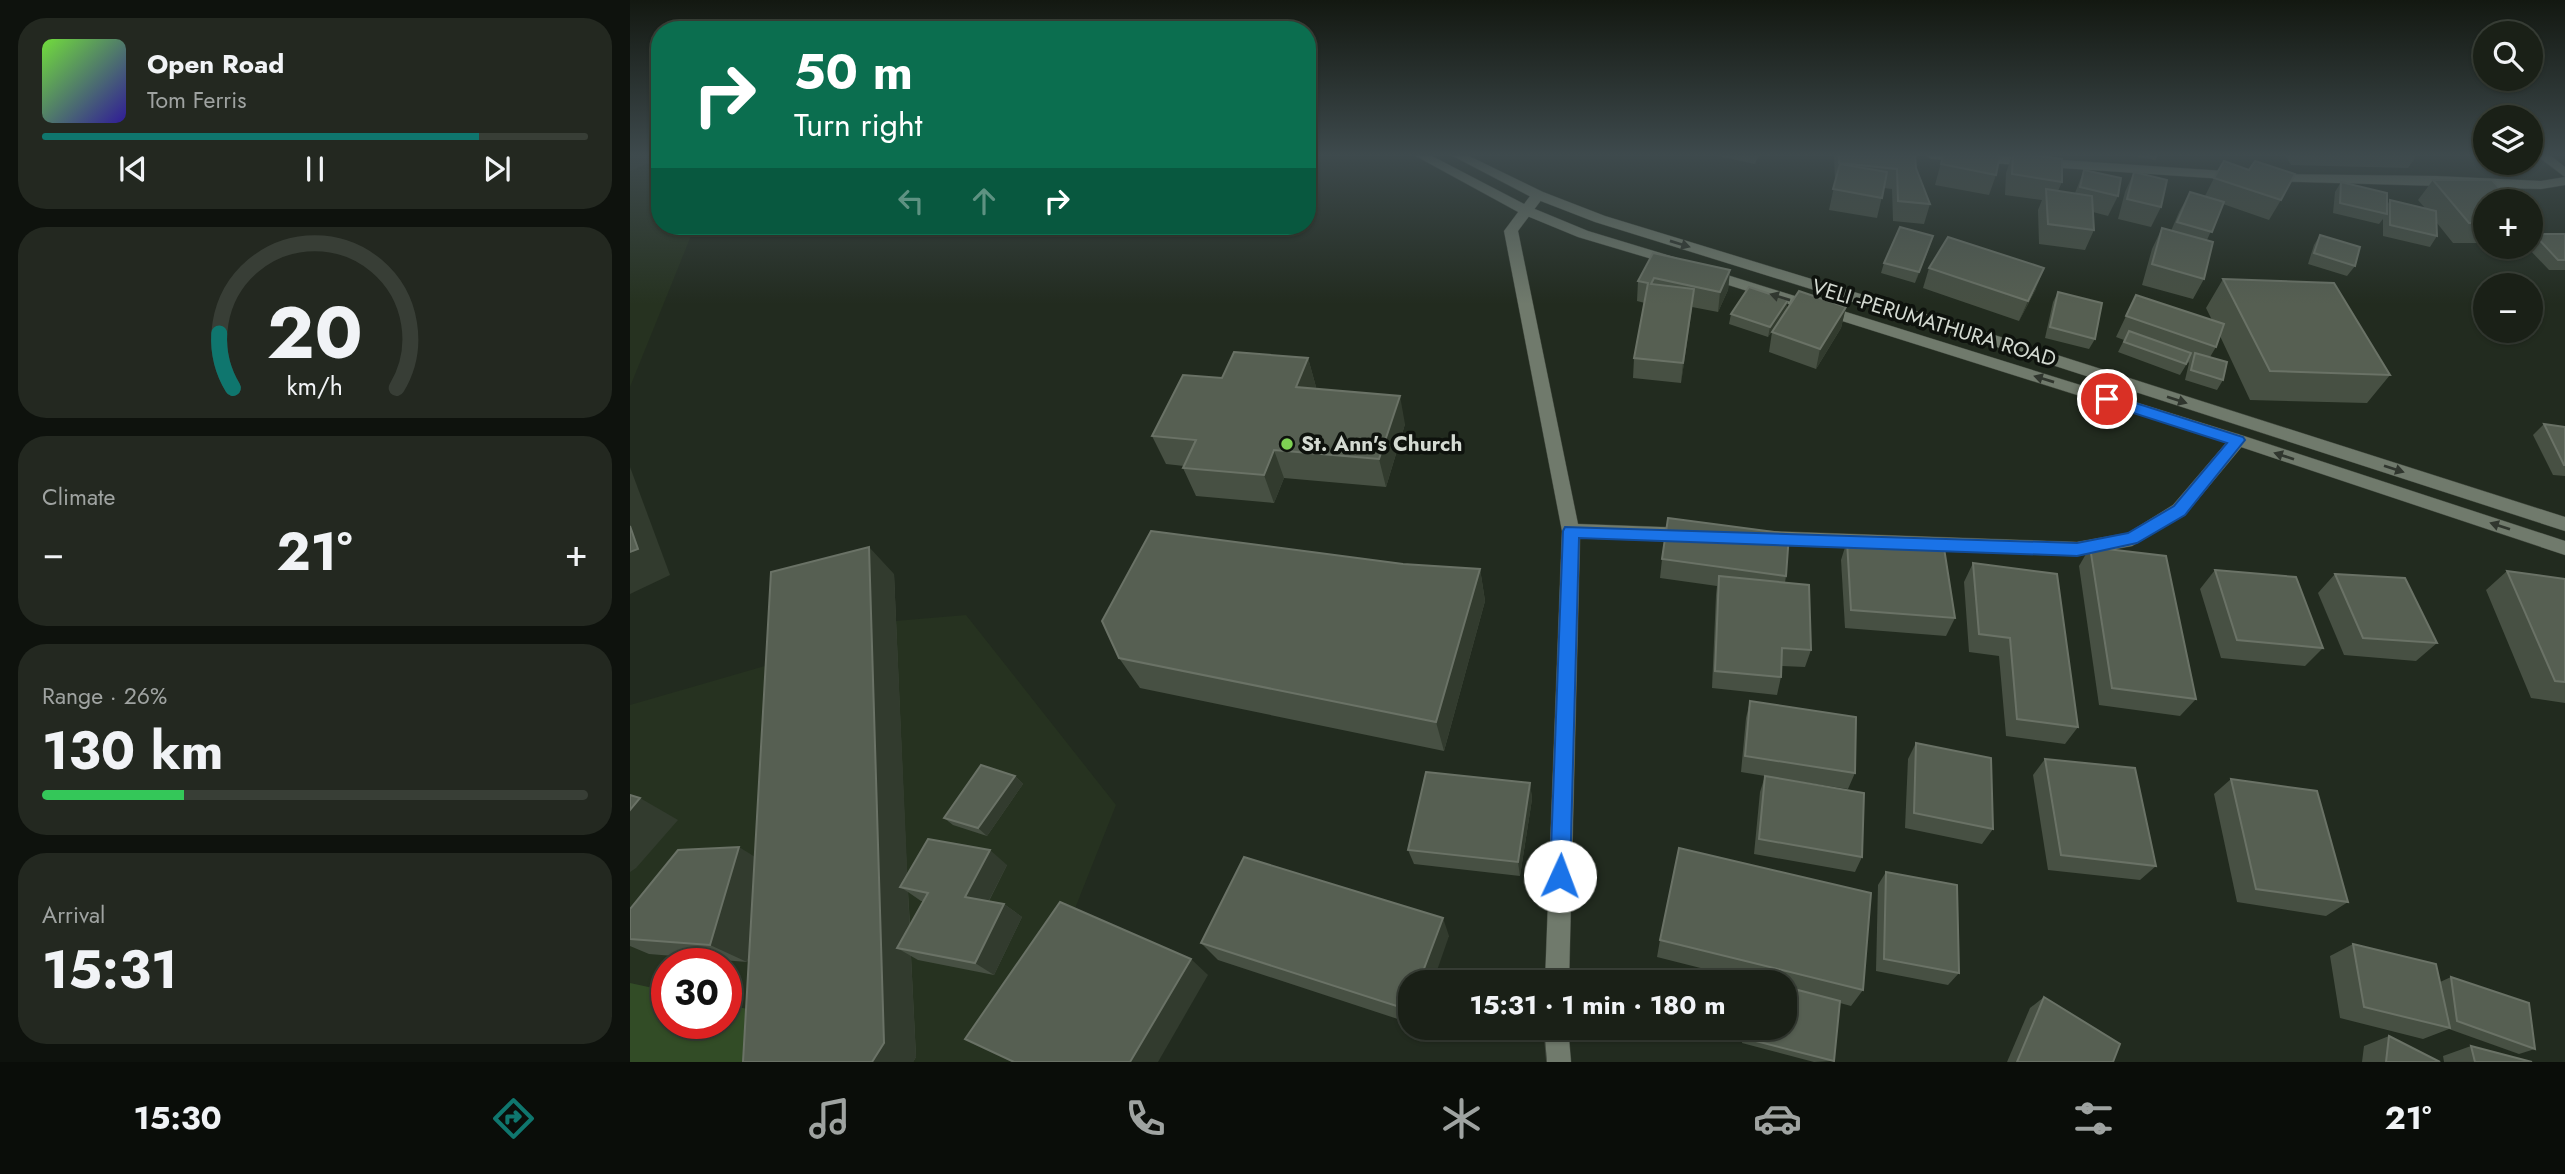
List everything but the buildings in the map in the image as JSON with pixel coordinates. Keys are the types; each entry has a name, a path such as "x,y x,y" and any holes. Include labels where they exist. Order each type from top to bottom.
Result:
{"main road":[{"name":"VELI -PERUMATHURA ROAD","path":"1515,205 1583,234 2238,440 2565,548"},
{"path":"1530,205 1511,231 1571,531 1557,970"},
{"path":"1563,205 1600,219 2006,345 2565,524"},
{"path":"1749,537 2077,549 2132,539 2179,510 2238,440"},
{"path":"1571,531 1708,536"},
{"path":"1557,1040 1559,1062"}],"shaded area":[{"path":"630,205 651,205 651,235 691,235 630,387"},
{"path":"966,615 1116,805 1053,964 1041,1062 630,1062 630,705 775,663 812,628"}],"green space":[{"path":"630,983 651,988 651,1039 742,1039 742,1008 773,1015 774,1062 630,1062"}],"place":[{"name":"St. Ann's Church","path":"1287,444"}],"route":[{"path":"1560,876 1571,531 2077,549 2132,539 2179,510 2238,440 2107,399"}]}
